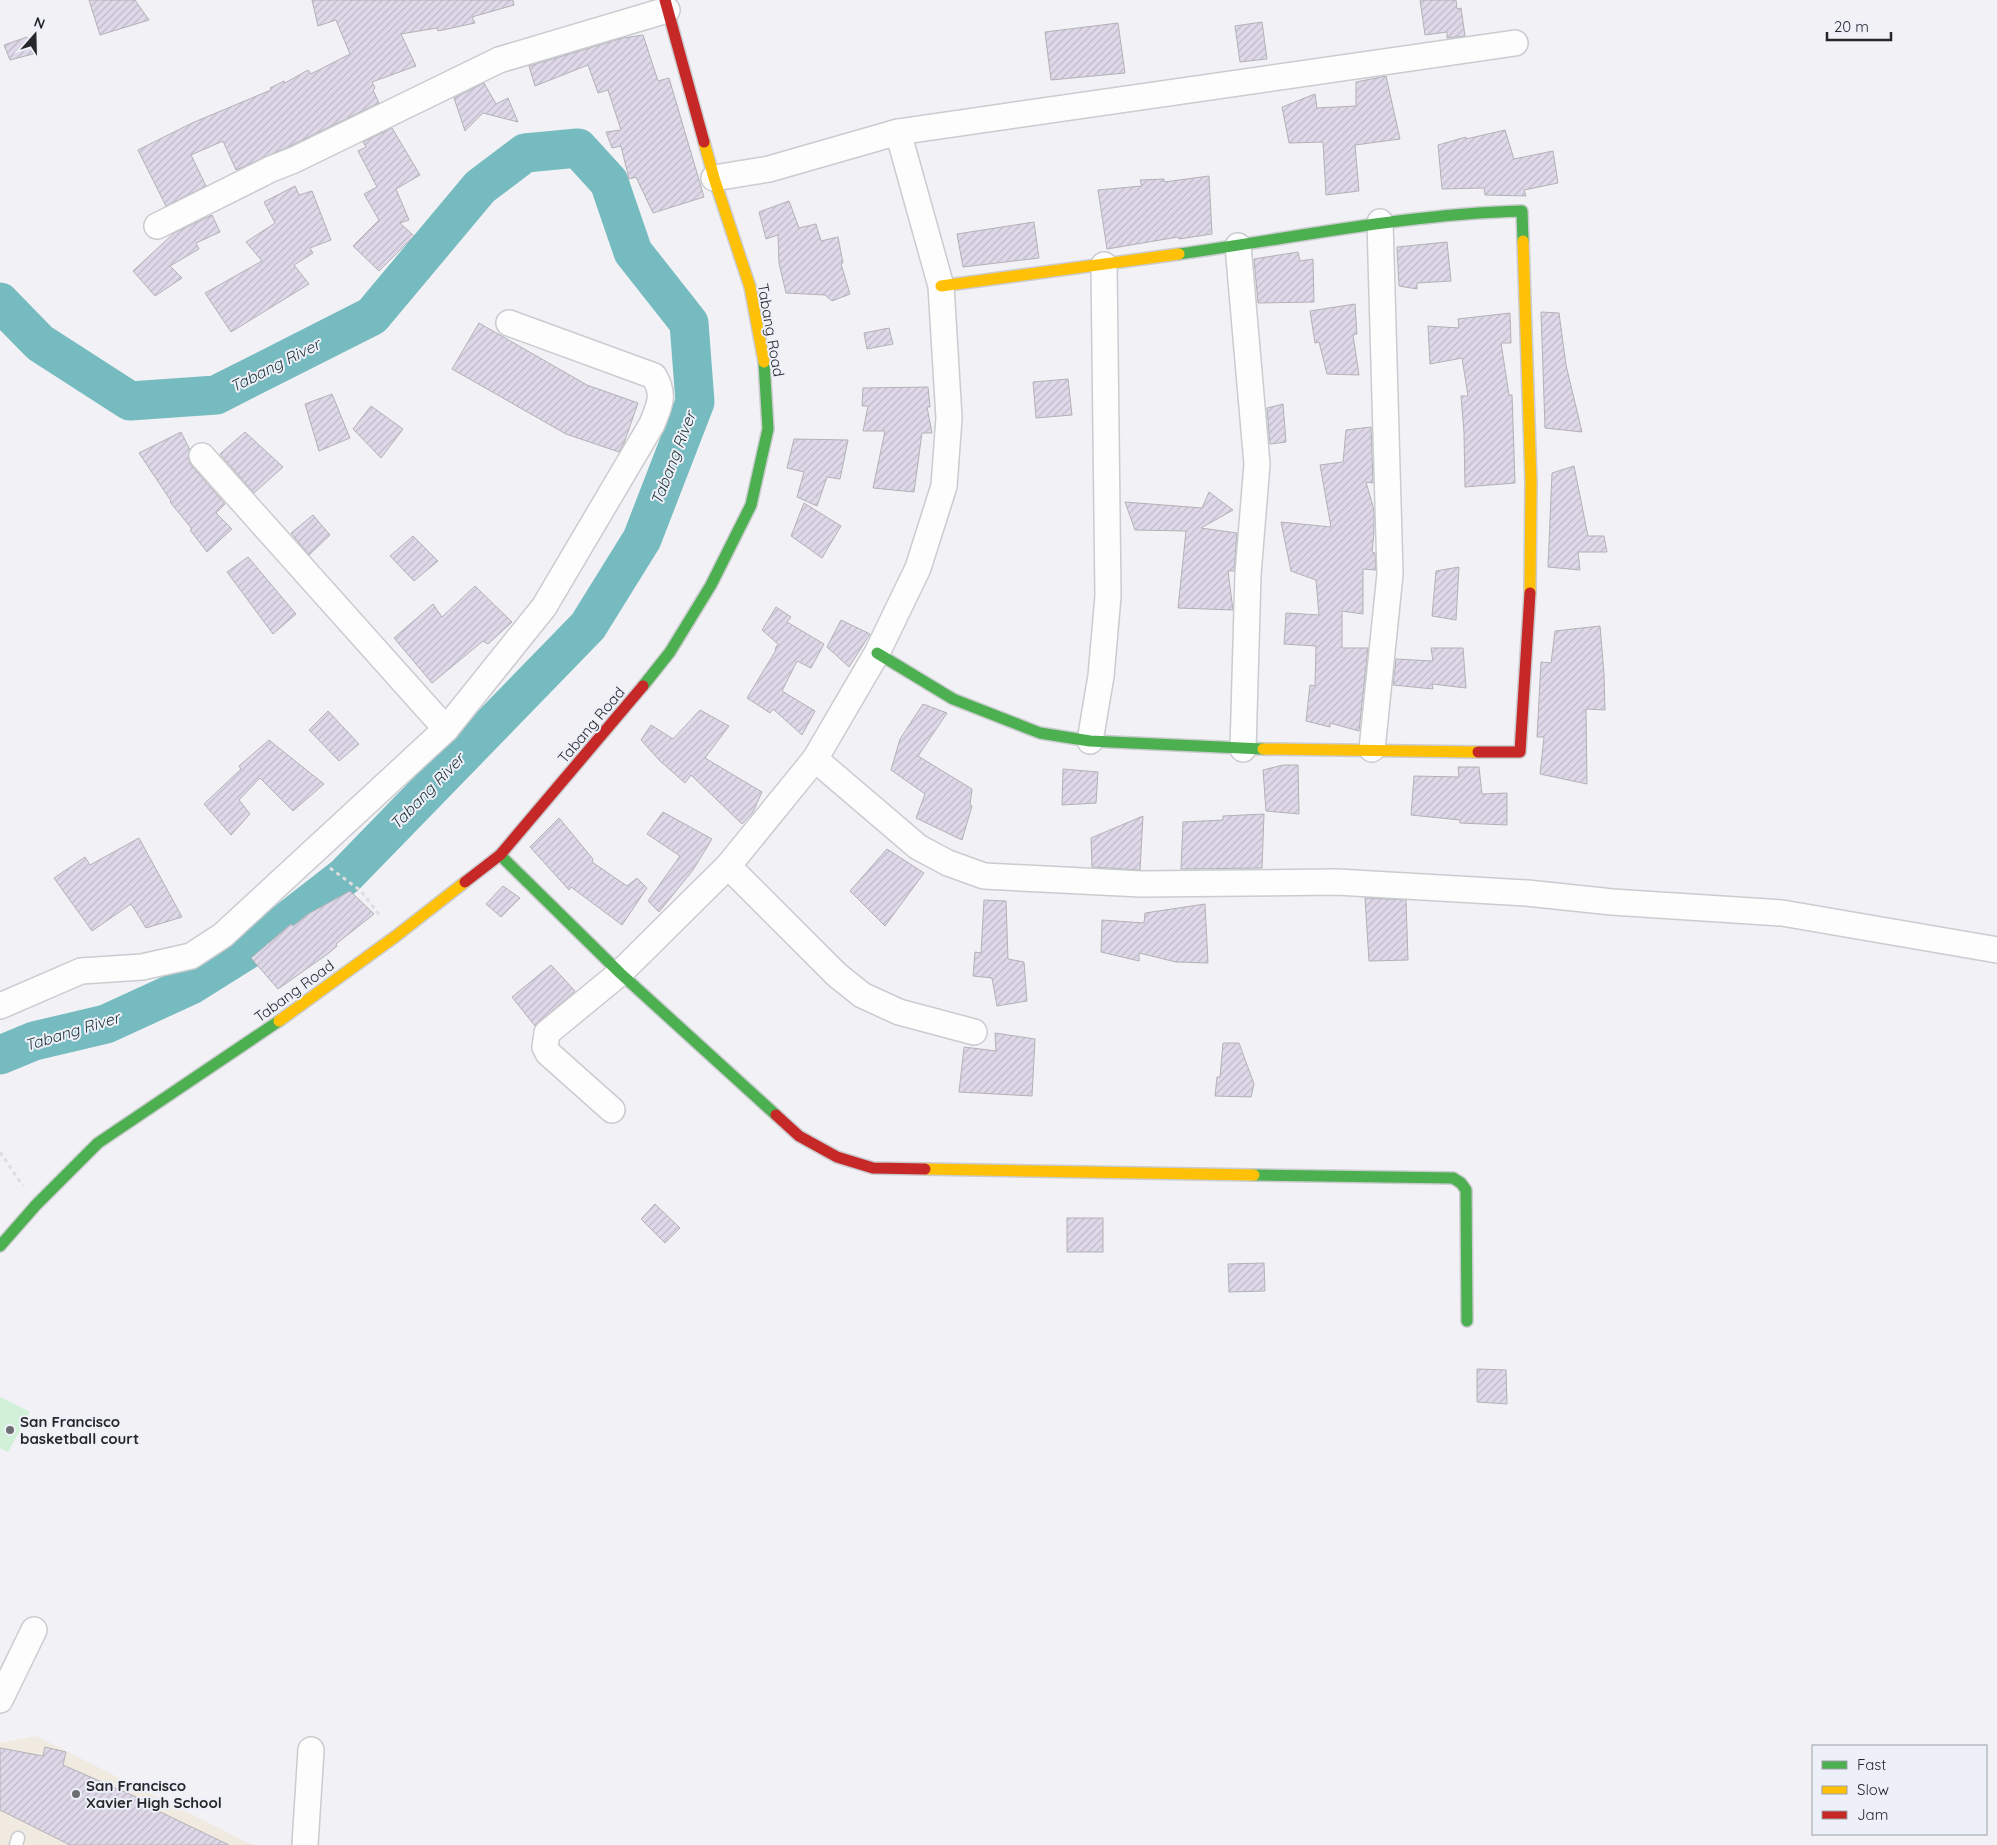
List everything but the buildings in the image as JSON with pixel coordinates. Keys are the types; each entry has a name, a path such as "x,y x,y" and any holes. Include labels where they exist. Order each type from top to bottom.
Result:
{"street":[{"name":"Tabang Road","path":"0,1246 36,1205 98,1143 266,1030 396,936 500,855 603,735 670,652 711,585 751,505 768,430 764,358 750,287 714,178 666,5"},
{"path":"157,226 499,60 666,5"},
{"path":"714,178 769,169 898,132 1515,43"},
{"path":"612,1110 548,1053 545,1041 547,1034 620,973 728,866 816,759 877,653 918,568 944,486 949,418 941,286 898,132"},
{"path":"877,653 953,699 1040,733 1090,741 1243,749 1520,752 1531,573 1532,482 1522,212 1498,212 1380,222 1238,246 941,286"},
{"path":"1372,749 1390,574 1380,222"},
{"path":"1238,246 1257,464 1248,574 1243,749"},
{"path":"1090,741 1100,676 1108,596 1104,265"},
{"path":"0,1006 81,971 142,967 191,956 223,935 446,729 544,607 652,424 660,406 661,388 654,376 508,323"},
{"path":"202,456 446,729"},
{"path":"816,759 918,847 948,863 984,876 1141,884 1337,882 1527,893 1612,902 1782,913 1997,950"},
{"path":"500,855 620,973 799,1136 837,1157 873,1168 1453,1178 1461,1183 1466,1190 1467,1321"},
{"path":"728,866 837,975 862,994 899,1012 974,1032"},
{"path":"0,1700 34,1630"},
{"path":"304,1845 311,1750"}],"path":[{"path":"330,868 361,891 396,936"},
{"path":"0,1152 36,1205"}],"shaded area":[{"name":"San Francisco Xavier High School","path":"36,1736 252,1845 0,1845 0,1743"}],"green space":[{"name":"San Francisco basketball court","path":"0,1397 30,1412 8,1452 0,1448"}],"waterway":[{"name":"Tabang River","path":"0,302 40,343 130,401 216,395 372,316 480,187 525,153 578,148 609,182 633,252 689,323 695,402 642,539 588,626 345,876 263,940 191,985 106,1024 34,1041 0,1055"}],"traffic: fast":[{"path":"1179,254 1393,222 1479,213 1522,211 1523,241"},
{"path":"643,686 670,652 711,585 751,505 768,429 764,362"},
{"path":"877,653 953,699 1040,733 1090,741 1263,749"},
{"path":"500,855 620,973 776,1115"},
{"path":"0,1246 36,1205 98,1143 279,1021"},
{"path":"1254,1175 1453,1178 1461,1183 1466,1190 1467,1321"}],"traffic: slow":[{"path":"704,142 750,287 764,362"},
{"path":"1523,241 1531,482 1530,593"},
{"path":"941,286 1179,254"},
{"path":"1263,749 1478,752"},
{"path":"279,1021 396,936 465,882"},
{"path":"925,1169 1254,1175"}],"traffic: jam":[{"path":"665,0 704,142"},
{"path":"1478,752 1520,752 1530,593"},
{"path":"465,882 500,855 643,686"},
{"path":"776,1115 799,1136 837,1157 873,1168 925,1169"}],"place":[{"name":"San Francisco basketball court","path":"10,1430"},
{"name":"San Francisco Xavier High School","path":"76,1794"}]}
